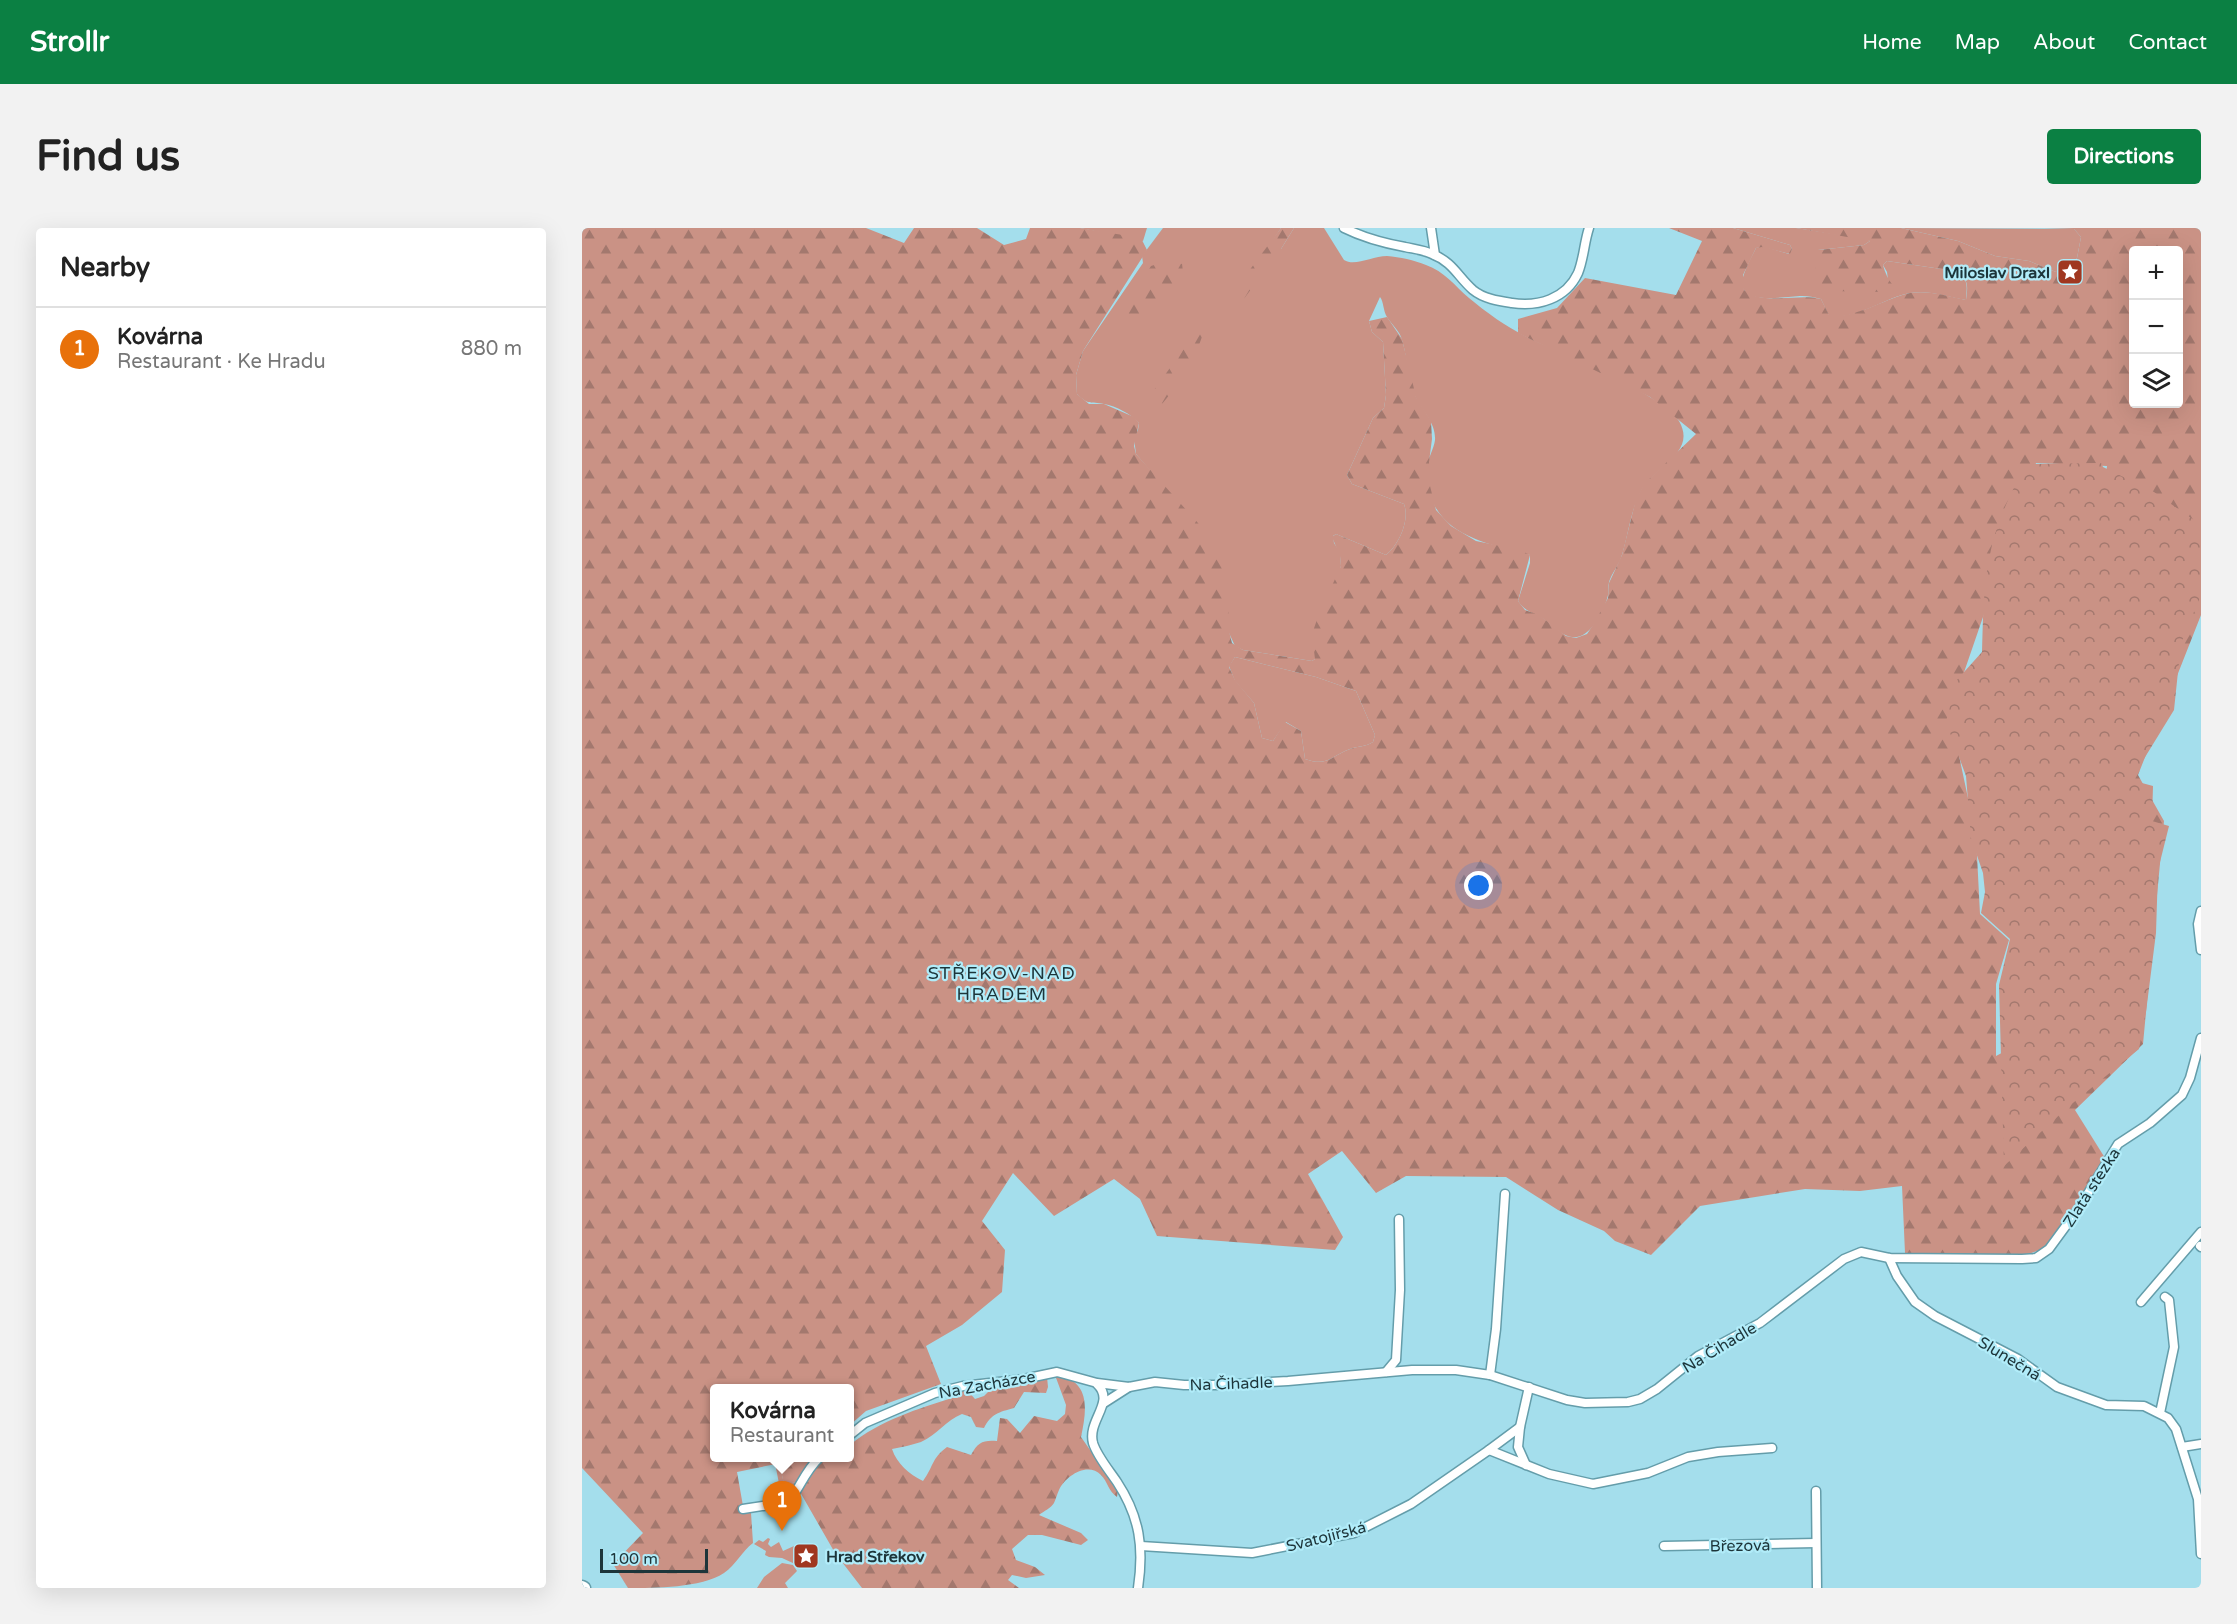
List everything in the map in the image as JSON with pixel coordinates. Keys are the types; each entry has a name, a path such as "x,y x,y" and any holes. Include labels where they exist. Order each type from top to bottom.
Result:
{"street":[{"path":"1344,228 1369,240 1435,255 1448,262 1472,290 1481,296 1528,306 1552,299 1569,286 1577,274 1589,228"},
{"path":"1431,228 1435,255"},
{"path":"2201,911 2198,924 2201,950"},
{"name":"Zlatá stezka","path":"2043,1255 2079,1208 2118,1144 2150,1123 2182,1095 2190,1078 2201,1038"},
{"path":"1490,1375 1496,1329 1505,1194"},
{"path":"1386,1372 1396,1360 1398,1340 1399,1219"},
{"path":"2141,1302 2201,1232"},
{"name":"Na Čihadle","path":"1113,1385 1129,1387 1155,1382 1220,1385 1431,1370 1490,1375 1567,1400 1585,1403 1628,1402 1640,1399 1657,1389 1698,1356 1760,1323 1844,1259 1862,1252 1889,1258 2022,1259 2043,1255"},
{"name":"Slunečná","path":"1889,1258 1897,1276 1915,1302 1935,1316 2018,1359 2057,1387 2106,1405 2144,1406 2160,1413"},
{"path":"2165,1297 2169,1300 2174,1347 2160,1413 2168,1418 2176,1429 2198,1499 2201,1554"},
{"name":"Na Zacházce","path":"854,1431 866,1423 910,1403 935,1393 963,1386 1058,1372 1113,1385"},
{"path":"1097,1383 1105,1395 1104,1403 1091,1432 1093,1445 1125,1494 1141,1546 1142,1562 1137,1588"},
{"path":"1104,1403 1129,1387"},
{"path":"1526,1465 1518,1447 1529,1387"},
{"name":"Svatojiřská","path":"1141,1546 1252,1553 1354,1533 1411,1504 1520,1427"},
{"path":"2182,1447 2201,1444"},
{"path":"1489,1450 1549,1474 1593,1484 1648,1473 1688,1457 1772,1448"},
{"path":"743,1509 789,1502 814,1462"},
{"path":"1816,1491 1817,1588"},
{"name":"Březová","path":"1664,1546 1816,1543"}],"green space":[{"path":"582,228 866,228 904,243 914,228 977,228 1004,245 1026,239 1030,228 1080,228 1141,238 1147,250 1083,351 1076,375 1077,394 1089,404 1104,404 1134,417 1139,423 1134,446 1136,454 1198,523 1227,571 1229,631 1232,643 1243,650 1312,661 1315,659 1312,634 1341,566 1340,556 1332,537 1336,534 1386,555 1399,539 1406,517 1404,504 1352,484 1347,475 1373,418 1384,408 1386,395 1383,342 1372,332 1369,321 1387,317 1402,339 1416,397 1431,421 1430,486 1436,510 1451,526 1476,541 1520,550 1530,555 1518,601 1525,610 1539,615 1566,636 1576,638 1587,634 1608,598 1609,583 1622,555 1636,499 1644,484 1696,434 1650,397 1518,333 1518,319 1557,308 1585,278 1676,295 1702,241 1669,228 1733,228 1790,245 1792,249 1790,254 1762,247 1756,248 1743,275 1744,290 1760,297 1821,299 1829,315 1839,316 1859,312 1917,292 1966,300 1966,283 1963,277 1955,271 1887,261 1883,265 1893,285 1886,292 1826,291 1816,272 1818,250 1864,245 1870,241 1796,228 1901,228 1958,241 1995,256 2029,261 2056,272 2066,270 2077,258 2081,237 2074,229 2044,228 2201,228 2201,615 2138,775 2164,821 2143,1044 2075,1110 2105,1158 2076,1207 2045,1248 2023,1256 1905,1253 1902,1186 1860,1191 1805,1189 1700,1206 1651,1255 1615,1241 1604,1231 1558,1210 1506,1177 1406,1176 1376,1193 1342,1151 1308,1174 1343,1237 1335,1250 1157,1236 1140,1199 1114,1179 1054,1216 1013,1173 982,1221 1005,1250 1002,1292 962,1325 926,1346 941,1384 866,1411 854,1422 854,1384 710,1384 710,1462 775,1462 776,1464 737,1472 743,1506 751,1513 753,1543 724,1573 703,1582 691,1584 628,1588 613,1564 643,1533 582,1468","holes":["2036,463 2107,466 2064,807 2043,1031 1996,1056 1996,984 2009,940 1980,914 1976,836 1950,713","1235,657 1316,677 1356,691 1375,735 1373,742 1319,762 1305,759 1301,731 1285,722 1273,741 1262,738 1254,703 1235,680 1229,667"]},
{"path":"1080,228 1147,228 1143,241"},
{"path":"1163,228 1281,228 1273,240 1281,249 1294,228 1324,228 1344,260 1358,262 1387,256 1412,260 1432,268 1513,330 1633,387 1670,411 1679,421 1683,443 1671,460 1654,475 1640,493 1621,558 1609,582 1606,601 1593,627 1583,635 1568,636 1525,608 1518,601 1530,563 1530,555 1474,539 1445,520 1435,506 1429,488 1428,466 1435,434 1413,391 1401,337 1386,315 1380,297 1369,321 1372,332 1383,342 1386,395 1384,408 1373,418 1347,475 1352,484 1404,504 1406,517 1402,532 1391,551 1386,555 1336,534 1333,536 1334,543 1340,552 1341,566 1315,659 1312,661 1243,650 1235,646 1159,481 1136,454 1134,438 1139,423 1118,409 1087,402 1077,394 1076,375 1083,351 1143,263 1142,256"},
{"path":"1281,228 1294,228 1243,300 1237,303 1233,301 1234,291"},
{"path":"1733,228 1796,228 1866,239 1870,241 1864,245 1818,250 1888,280 1883,265 1887,261 1955,271 1963,277 1966,283 1966,300 1917,292 1890,299 1849,315 1829,316 1821,299 1802,296 1762,298 1753,296 1746,292 1742,285 1745,271 1756,248 1762,246 1789,254 1792,249 1790,245"},
{"path":"1901,228 2074,229 2081,237 2077,258 2066,270 2056,272 2029,261 1995,256 1958,241"},
{"path":"1169,260 1182,264 1184,279 1167,298 1156,304 1154,311 1143,323 1124,318 1125,307 1151,266"},
{"path":"1196,332 1203,334 1199,345 1181,371 1179,383 1162,404 1152,410 1154,390"},
{"path":"2101,463 2103,467 2154,492 2201,525 2201,595 2181,643 2174,710 2131,780 2153,786 2152,821 2169,826 2158,870 2156,933 2146,1012 2139,1049 2068,1107 2004,1166 1999,985 2010,939 1981,913 1985,892 1983,873 1971,838 1966,776 1946,722 1956,681 1982,652 1984,594 1995,534 2027,464"},
{"path":"1235,657 1316,677 1356,691 1375,735 1373,742 1319,762 1305,759 1301,731 1286,722 1273,741 1262,738 1254,703 1235,681 1229,666"},
{"path":"1055,1375 1067,1378 1081,1389 1085,1416 1081,1437 1118,1490 1117,1497 1096,1471 1090,1469 1071,1475 1059,1490 1053,1505 1039,1515 1081,1533 1088,1540 1081,1545 1042,1535 1028,1535 1012,1549 1016,1560 1035,1567 1045,1575 1026,1578 1012,1575 1008,1580 1019,1588 862,1588 835,1553 800,1492 811,1472 820,1462 854,1462 854,1442 862,1436 900,1416 955,1397 953,1391 967,1390 975,1399 984,1396 991,1389 1047,1377 1048,1387 1046,1393 1024,1392 1014,1408 996,1414 984,1428 976,1427 971,1417 962,1414 921,1442 892,1449 904,1468 923,1481 935,1459 947,1447 971,1455 981,1443 997,1441 1000,1418 1007,1419 1020,1433 1034,1416 1057,1421 1065,1414 1066,1405"},
{"path":"775,1462 783,1462 780,1465 784,1484 796,1482 790,1493 782,1499"},
{"path":"783,1462 809,1462 796,1482 784,1485 780,1465"},
{"path":"770,1539 768,1544 771,1547 779,1542 783,1551 794,1546 798,1556 795,1564 782,1558 769,1557 765,1555 766,1551 754,1544"},
{"path":"782,1563 793,1565 797,1571 785,1583 788,1588 757,1588 764,1577"}],"place":[{"name":"Miloslav Draxl","path":"2070,272"},
{"name":"Kovárna","path":"782,1531"},
{"name":"Hrad Střekov","path":"806,1556"}],"district":[{"name":"STŘEKOV-NAD HRADEM","path":"1002,984"}]}
